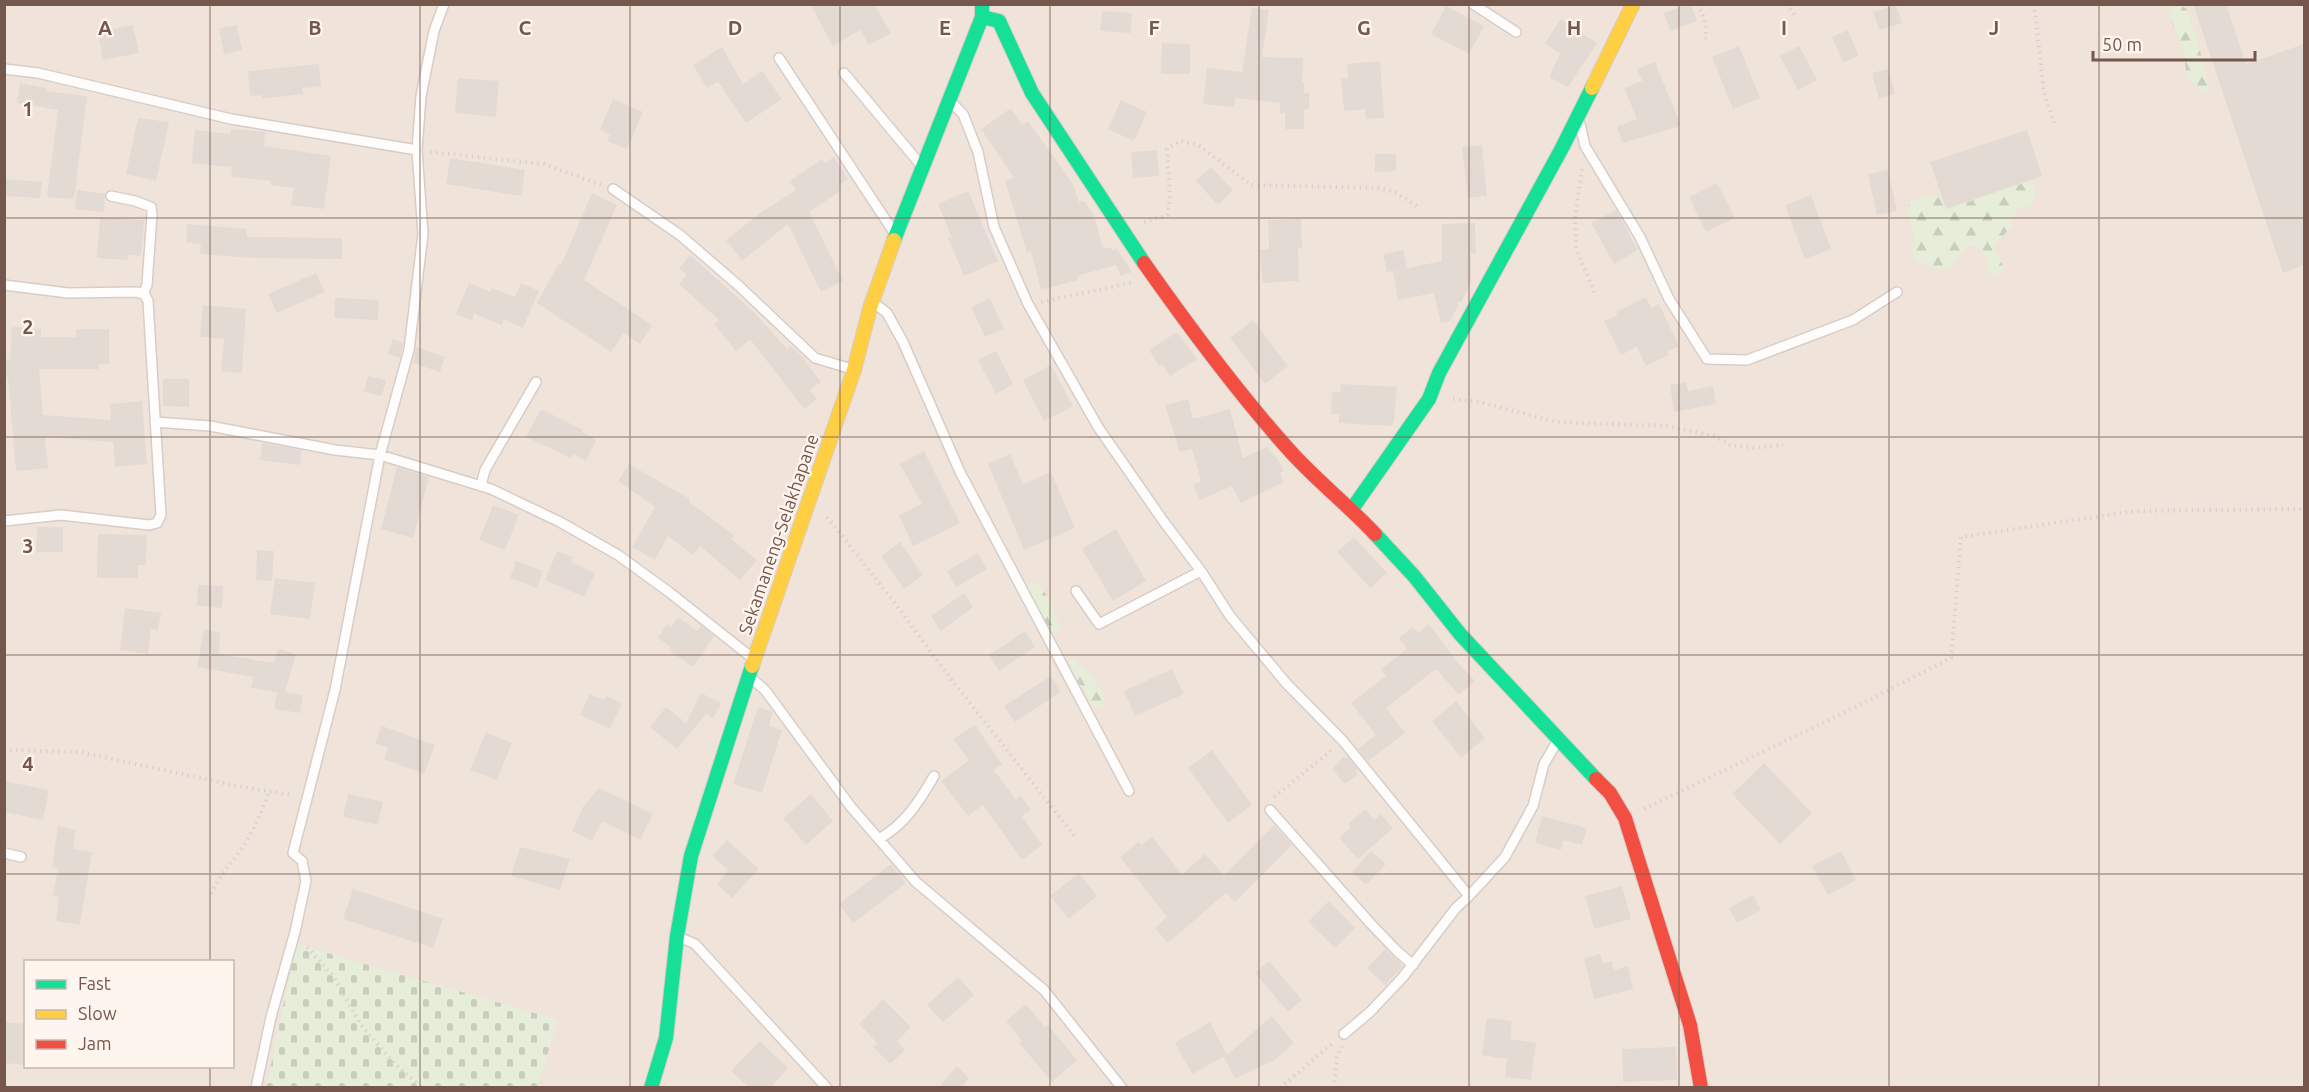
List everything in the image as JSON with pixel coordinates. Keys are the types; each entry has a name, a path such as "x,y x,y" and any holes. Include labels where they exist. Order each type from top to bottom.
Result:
{"street":[{"path":"1352,509 1430,399 1439,373 1576,118 1633,4"},
{"path":"982,10 999,21 1032,93 1155,278 1252,409 1292,453 1352,509 1414,576 1467,642 1610,793 1626,818 1646,889 1690,1024 1701,1088"},
{"name":"Sekamaneng-Selakhapane","path":"651,1088 666,1038 677,936 691,856 748,675 854,370 872,301 950,101 982,10"}],"lane":[{"path":"256,1088 271,1017 295,933 306,880 302,861 293,853 335,690 380,455 409,350 423,234 417,150 421,96 434,31 444,4"},
{"path":"1473,4 1516,32"},
{"path":"778,58 896,235"},
{"path":"4,69 38,73 231,119 417,150"},
{"path":"844,73 923,169"},
{"path":"950,101 963,114 978,152 994,227 1028,304 1098,427 1230,616 1286,683 1343,741 1469,896"},
{"path":"1576,118 1581,125 1585,146 1620,201 1652,260 1669,299 1707,359 1747,360 1853,320 1897,292"},
{"path":"613,189 680,236 739,286 815,358 854,370"},
{"path":"111,196 151,207 147,285 143,294"},
{"path":"4,285 68,293 143,294"},
{"path":"4,521 61,515 149,525 157,523 161,515 148,301 143,294"},
{"path":"872,301 887,313 903,342 960,472 1129,791"},
{"path":"481,485 485,470 536,382"},
{"path":"155,422 210,426 335,450 380,455 481,485 560,522 618,555 754,659"},
{"path":"1076,591 1099,624 1201,572"},
{"path":"748,675 765,690 850,807 916,882 1044,990 1122,1088"},
{"path":"1344,1034 1370,1012 1413,965 1456,908 1505,857 1533,806 1544,764 1559,738"},
{"path":"879,839 893,831 916,807 934,776"},
{"path":"1270,810 1371,924 1396,951 1413,965"},
{"path":"4,853 21,857"},
{"path":"677,936 694,944 827,1088"}],"path":[{"path":"1698,4 1704,15 1707,31 1704,45"},
{"path":"1786,4 1795,15"},
{"path":"2034,4 2044,92 2054,123"},
{"path":"1120,225 1140,223 1168,215 1170,195 1167,149 1180,141 1197,145 1251,185 1380,188 1396,193 1420,208"},
{"path":"417,150 544,164 613,189"},
{"path":"1592,157 1582,169 1575,218 1576,248 1595,294"},
{"path":"1028,304 1155,278"},
{"path":"1430,399 1442,402 1457,398 1557,422 1667,426 1714,436 1730,445 1754,448 1783,445"},
{"path":"810,496 1076,838"},
{"path":"1626,818 1951,658 1961,537 2134,512 2304,509"},
{"path":"1270,810 1266,801 1278,795 1343,741"},
{"path":"4,750 80,752 269,792 307,796"},
{"path":"211,894 220,875 243,847 259,819 269,792"},
{"path":"295,933 333,976 361,1025 394,1063 422,1088"},
{"path":"1280,1088 1344,1034"},
{"path":"1334,1088 1337,1057 1344,1042 1344,1034"}],"shaded area":[{"path":"5,5 2304,5 2304,1087 5,1088"}],"green space":[{"path":"2176,5 2186,8 2198,42 2209,87 2203,93 2187,77 2183,50 2168,12"},
{"path":"2029,181 2035,193 2030,207 2020,207 2013,217 2011,227 1993,246 2004,268 1997,275 1989,273 1987,260 1979,246 1966,246 1949,269 1929,267 1912,256 1914,237 1907,210 1911,200 1941,194 1947,209"},
{"path":"1031,582 1037,584 1046,595 1054,610 1060,631 1053,634 1045,627 1042,615 1027,592"},
{"path":"1069,657 1092,675 1097,686 1105,694 1101,707 1093,707 1083,687 1072,677"},
{"path":"296,944 558,1020 537,1087 266,1088"}],"building":[{"path":"810,4 874,4 891,33 869,45 860,30 833,46"},
{"path":"1691,4 1697,21 1670,31 1664,13"},
{"path":"2193,4 2226,4 2246,64 2304,44 2304,265 2283,273"},
{"path":"1896,5 1902,23 1879,30 1873,12"},
{"path":"1446,6 1484,26 1469,54 1431,34"},
{"path":"1252,7 1269,10 1262,57 1303,58 1302,82 1304,82 1304,93 1309,93 1309,109 1304,109 1304,129 1285,129 1285,113 1280,113 1280,103 1235,98 1234,107 1203,104 1207,68 1242,72"},
{"path":"1102,11 1132,13 1131,33 1100,31"},
{"path":"1561,19 1597,43 1568,87 1549,77 1560,54 1545,43"},
{"path":"133,25 139,53 103,60 98,32"},
{"path":"237,25 242,50 224,54 219,28"},
{"path":"1848,30 1859,56 1843,62 1832,37"},
{"path":"1162,43 1190,44 1190,74 1161,74"},
{"path":"1739,46 1760,98 1733,109 1712,57"},
{"path":"1799,46 1817,80 1798,90 1780,56"},
{"path":"722,47 743,84 762,71 782,99 746,123 718,82 707,88 693,65"},
{"path":"1380,61 1384,118 1366,119 1365,109 1344,111 1341,79 1348,78 1347,64"},
{"path":"1655,62 1681,126 1622,143 1617,126 1637,119 1624,88 1642,81 1637,69"},
{"path":"319,64 321,86 302,88 303,94 262,99 262,95 250,96 248,71"},
{"path":"1888,69 1895,94 1879,99 1872,73"},
{"path":"458,78 499,81 496,117 455,113"},
{"path":"20,83 47,88 46,91 87,96 74,199 47,197 58,110 17,103"},
{"path":"613,99 643,112 627,149 607,141 610,135 600,130"},
{"path":"1121,100 1147,112 1134,141 1108,129"},
{"path":"1011,108 1022,125 1028,121 1073,184 1079,202 1084,201 1095,217 1103,249 1111,247 1112,251 1117,249 1132,272 1121,276 1116,265 1077,276 1078,280 1041,290 1031,251 1027,253 1005,181 1014,178 981,129"},
{"path":"138,118 169,122 156,181 126,174"},
{"path":"231,129 265,132 264,146 331,156 324,209 291,205 294,188 271,185 271,181 231,177 232,167 192,163 195,130 230,134"},
{"path":"2027,130 2042,176 1946,209 1930,162"},
{"path":"1482,145 1487,196 1468,198 1462,147"},
{"path":"1157,150 1159,176 1133,178 1131,152"},
{"path":"1375,154 1396,154 1396,171 1375,172"},
{"path":"834,157 848,179 839,185 842,190 809,212 843,281 821,292 788,224 742,261 726,240 759,214 796,190 790,181 822,159 825,163"},
{"path":"450,158 525,170 521,196 446,184"},
{"path":"1211,167 1233,190 1218,205 1196,181"},
{"path":"1888,170 1897,211 1877,215 1868,174"},
{"path":"4,179 42,182 40,198 4,196"},
{"path":"1717,183 1735,218 1706,232 1689,197"},
{"path":"77,190 105,194 104,212 75,209"},
{"path":"968,191 998,261 964,276 948,238 952,238 938,204"},
{"path":"592,193 617,205 584,280 652,325 640,344 624,333 611,352 537,303 559,263 561,265"},
{"path":"1811,195 1831,249 1805,259 1785,205"},
{"path":"1616,210 1638,250 1614,264 1591,223"},
{"path":"100,217 144,220 141,256 128,255 128,260 97,258"},
{"path":"1301,219 1302,248 1298,248 1299,281 1263,283 1259,249 1269,249 1268,220"},
{"path":"1475,223 1476,253 1471,253 1471,284 1461,302 1458,302 1450,321 1441,323 1434,293 1398,300 1393,271 1442,261 1442,224"},
{"path":"187,224 247,229 247,237 342,238 342,259 253,258 251,256 251,258 200,254 201,244 186,242"},
{"path":"1403,250 1407,268 1387,272 1383,254"},
{"path":"690,255 755,313 787,349 790,346 800,354 821,382 810,390 817,399 804,409 750,339 736,351 714,324 719,320 679,284 687,275 679,268"},
{"path":"316,273 325,292 277,313 268,294"},
{"path":"469,283 490,292 492,288 515,297 521,283 539,291 523,328 504,319 502,325 474,314 472,321 456,314"},
{"path":"1646,297 1651,308 1659,304 1679,346 1668,351 1669,355 1646,366 1637,347 1621,355 1604,321 1618,315 1616,312"},
{"path":"335,298 379,300 378,320 334,318"},
{"path":"990,298 1004,329 985,337 971,307"},
{"path":"203,305 246,309 242,373 221,371 224,339 200,337"},
{"path":"1253,320 1288,366 1265,384 1230,338"},
{"path":"12,327 41,329 41,337 76,337 76,329 109,329 109,364 99,364 99,369 39,369 43,415 111,420 110,404 142,401 147,464 115,467 113,442 45,437 48,468 16,471 8,377 4,377 4,359 10,360"},
{"path":"1177,332 1197,359 1170,376 1162,364 1159,366 1149,350"},
{"path":"393,339 403,343 400,358 388,354"},
{"path":"416,347 445,357 440,372 413,363"},
{"path":"996,351 1013,384 996,394 978,360"},
{"path":"1051,365 1073,406 1044,421 1023,380"},
{"path":"368,376 386,380 382,396 364,392"},
{"path":"163,379 189,379 189,407 163,406"},
{"path":"1686,382 1688,391 1713,386 1716,404 1674,412 1670,385"},
{"path":"1341,384 1397,387 1394,422 1391,426 1339,423 1339,414 1331,414 1332,392 1340,392"},
{"path":"1188,399 1193,419 1230,409 1243,458 1267,447 1284,471 1280,473 1284,482 1241,503 1232,486 1200,500 1193,485 1201,481 1192,449 1180,452 1165,405"},
{"path":"541,409 583,430 582,432 596,440 586,461 573,454 571,458 526,437"},
{"path":"262,443 302,450 300,465 260,460"},
{"path":"924,451 960,523 913,546 899,515 922,504 900,464"},
{"path":"1010,454 1023,484 1051,472 1075,528 1024,550 988,464"},
{"path":"629,464 690,499 689,502 734,535 731,539 757,560 740,580 700,546 693,555 668,536 655,560 632,547 655,507 618,481"},
{"path":"397,467 429,477 413,538 381,529"},
{"path":"493,505 519,515 505,550 479,540"},
{"path":"37,527 63,527 63,552 36,552"},
{"path":"1116,529 1146,581 1113,601 1082,549"},
{"path":"98,534 147,535 146,565 138,565 138,578 97,578"},
{"path":"1354,537 1387,573 1370,588 1337,552"},
{"path":"900,542 923,575 904,589 881,556"},
{"path":"257,550 274,551 272,581 256,580"},
{"path":"557,551 573,557 571,562 595,573 584,597 545,580"},
{"path":"978,553 987,569 956,587 947,571"},
{"path":"516,561 543,571 537,588 510,578"},
{"path":"275,578 315,583 310,619 270,614"},
{"path":"198,585 223,586 222,608 197,605"},
{"path":"964,593 973,607 941,631 931,616"},
{"path":"125,608 161,613 158,630 151,629 148,654 120,650"},
{"path":"678,617 697,631 701,626 714,636 693,667 670,651 672,648 658,638 667,624 671,627"},
{"path":"1429,624 1458,663 1475,681 1459,695 1436,669 1386,708 1405,733 1368,761 1358,749 1376,735 1351,703 1386,676 1381,669 1407,649 1399,638 1413,627 1418,633"},
{"path":"204,629 220,633 219,654 274,663 278,649 296,654 285,692 303,695 300,713 274,709 277,692 251,688 253,677 197,667"},
{"path":"1025,631 1035,647 999,671 989,655"},
{"path":"1172,669 1184,694 1135,716 1124,691"},
{"path":"1051,676 1061,692 1015,722 1004,706"},
{"path":"701,693 721,703 713,718 706,714 677,749 650,727 666,707 686,723"},
{"path":"590,694 604,700 606,696 622,703 610,729 580,715"},
{"path":"1456,701 1485,738 1461,758 1432,721"},
{"path":"758,707 773,712 769,726 782,730 762,793 733,784"},
{"path":"975,725 1002,764 994,770 1016,800 1021,796 1031,810 1022,816 1042,845 1022,860 983,805 968,816 941,781 969,760 953,739"},
{"path":"382,726 435,745 424,774 384,759 388,748 375,743"},
{"path":"486,732 512,743 497,780 470,770"},
{"path":"1212,750 1252,805 1228,823 1188,768"},
{"path":"1344,756 1346,759 1348,757 1358,770 1356,771 1358,774 1345,784 1332,769"},
{"path":"1764,763 1812,813 1780,844 1732,794"},
{"path":"4,781 49,790 43,820 4,812"},
{"path":"599,788 653,814 640,840 602,821 592,841 572,831 583,807"},
{"path":"348,794 383,802 378,825 343,817"},
{"path":"811,794 833,821 806,845 783,818"},
{"path":"1365,809 1374,820 1381,814 1393,828 1358,859 1339,838 1351,827 1348,824"},
{"path":"1542,816 1587,828 1582,845 1563,840 1561,850 1535,843"},
{"path":"1274,825 1292,845 1235,902 1226,893 1168,943 1155,928 1167,917 1120,857 1138,842 1141,845 1152,837 1182,874 1205,854 1224,875"},
{"path":"58,826 76,830 73,849 92,852 80,925 56,921 59,897 53,896 58,868 52,867"},
{"path":"727,840 759,869 732,898 717,884 728,870 712,856"},
{"path":"520,847 570,859 560,890 511,876"},
{"path":"1371,851 1386,864 1366,885 1352,872"},
{"path":"1841,851 1856,880 1828,895 1812,866"},
{"path":"891,864 906,883 853,923 839,904"},
{"path":"1079,873 1097,896 1069,919 1050,896"},
{"path":"1622,886 1631,919 1594,929 1585,896"},
{"path":"353,889 443,919 433,948 343,919"},
{"path":"1753,895 1761,910 1737,923 1729,908"},
{"path":"1329,901 1355,928 1335,948 1308,922"},
{"path":"1385,949 1403,966 1385,985 1367,968"},
{"path":"1600,954 1602,963 1612,961 1614,970 1628,966 1633,989 1594,999 1584,958"},
{"path":"1269,961 1302,1000 1288,1012 1255,973"},
{"path":"958,977 974,995 943,1022 927,1005"},
{"path":"883,999 911,1027 897,1041 905,1050 890,1064 873,1047 877,1043 859,1024"},
{"path":"1026,1004 1045,1027 1048,1025 1077,1060 1052,1082 1019,1043 1022,1041 1006,1021"},
{"path":"1272,1016 1294,1043 1272,1062 1235,1079 1224,1057"},
{"path":"1487,1018 1512,1021 1510,1039 1536,1043 1531,1080 1505,1077 1507,1059 1482,1055"},
{"path":"4,1022 24,1024 24,1065 4,1063"},
{"path":"1210,1022 1227,1055 1192,1074 1175,1043"},
{"path":"760,1041 788,1068 770,1088 749,1088 731,1071"},
{"path":"1676,1047 1677,1080 1623,1082 1622,1049"},
{"path":"957,1066 969,1078 961,1088 938,1088"}],"traffic: fast":[{"path":"894,240 982,17 982,4"},
{"path":"982,17 999,21 1032,93 1144,263"},
{"path":"1352,509 1429,399 1439,373 1562,148 1592,88"},
{"path":"1375,534 1414,576 1460,634 1596,779"},
{"path":"651,1088 666,1038 677,936 691,856 752,666"}],"traffic: slow":[{"path":"1592,88 1633,4"},
{"path":"752,666 854,370 870,308 894,240"}],"traffic: jam":[{"path":"1144,263 1214,359 1270,429 1300,462 1375,534"},
{"path":"1596,779 1610,793 1625,818 1690,1025 1701,1088"}]}
